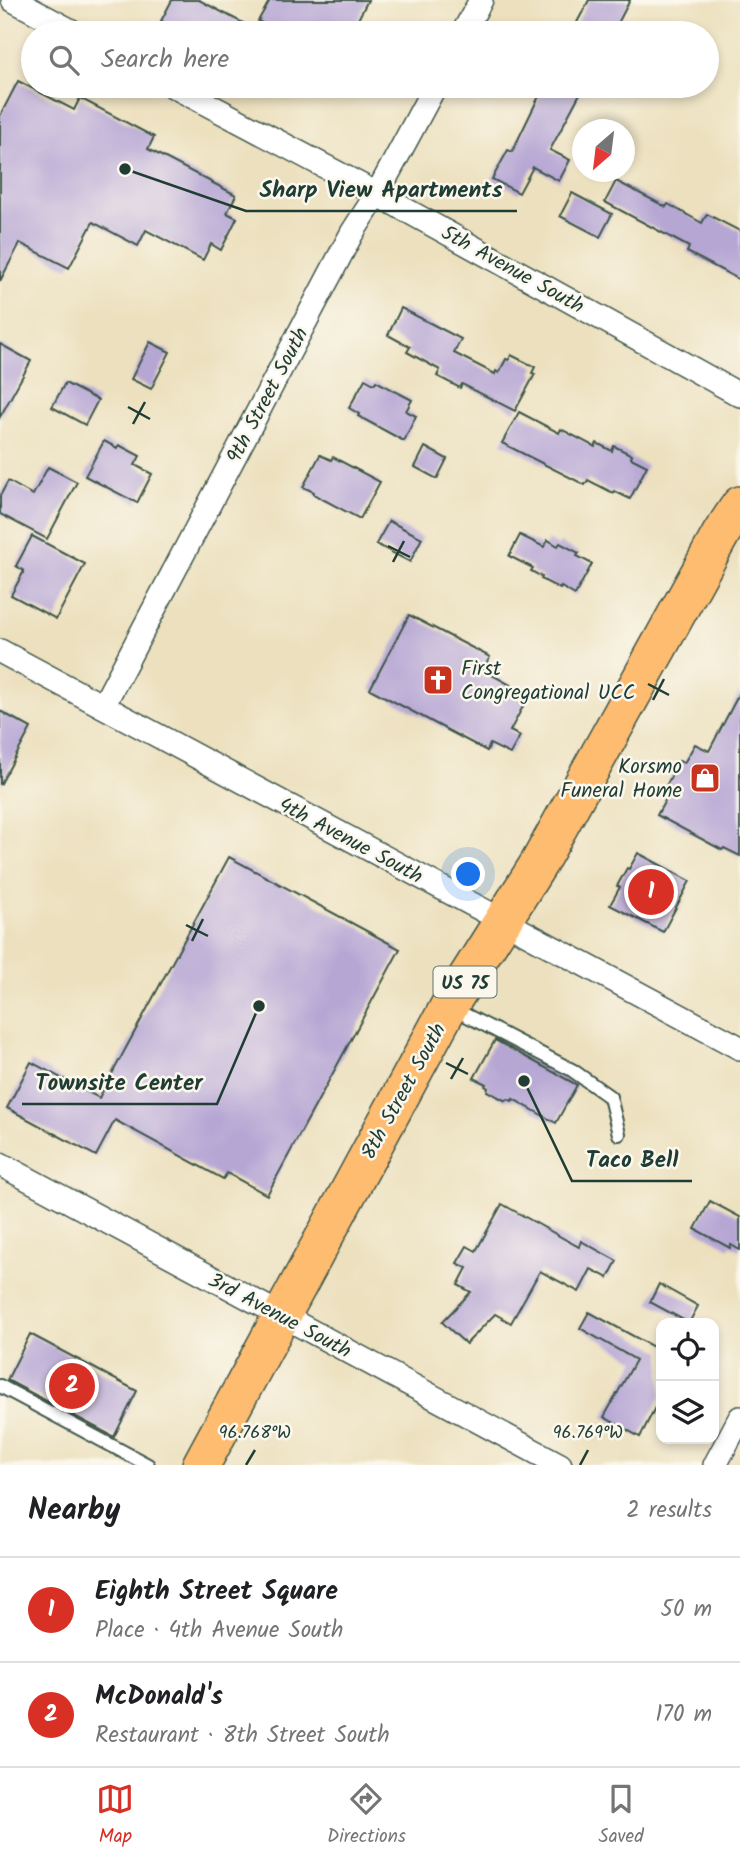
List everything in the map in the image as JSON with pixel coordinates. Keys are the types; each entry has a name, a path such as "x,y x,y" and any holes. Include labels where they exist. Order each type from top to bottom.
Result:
{"main road":[{"name":"8th Street South","path":"201,1465 449,1006 539,863 722,532 740,505"}],"street":[{"path":"13,0 52,21"},
{"path":"470,21 481,0"},
{"name":"5th Avenue South","path":"196,98 377,194 740,395"},
{"name":"9th Street South","path":"103,706 346,244 377,194 429,98"},
{"name":"4th Avenue South","path":"0,651 740,1048"},
{"name":"3rd Avenue South","path":"0,1164 560,1465"},
{"path":"715,1465 740,1418"}],"lane":[{"path":"449,1006 572,1070 610,1097 619,1134"},
{"path":"0,1386 148,1465"}],"building":[{"path":"172,0 199,0 239,21 161,21"},
{"path":"270,0 368,0 357,21 258,21"},
{"path":"589,0 630,0 619,21 578,21"},
{"path":"18,81 21,83 21,98 51,98 74,110 80,98 154,137 148,149 236,195 227,213 237,218 221,250 211,244 203,260 146,230 138,246 93,222 69,268 20,243 0,281 0,116"},
{"path":"538,98 578,98 550,150 570,160 559,181 533,167 519,193 492,179 508,150 512,152"},
{"path":"618,182 666,207 668,204 702,223 707,214 740,231 740,280 687,252 689,247 605,202"},
{"path":"572,193 612,214 600,237 560,216"},
{"path":"401,308 461,339 454,353 495,374 496,371 499,373 511,355 535,367 532,373 535,374 515,411 462,384 460,388 437,376 440,370 407,352 410,347 388,335"},
{"path":"150,342 170,352 151,389 131,379"},
{"path":"0,344 31,361 0,417"},
{"path":"365,379 374,384 376,381 412,400 406,411 416,416 404,441 358,416 359,414 349,408"},
{"path":"65,383 98,400 85,425 52,407"},
{"path":"519,412 559,433 561,429 595,447 597,443 612,451 614,446 647,466 630,499 588,480 585,485 502,443"},
{"path":"104,441 140,456 135,465 152,474 137,503 85,476"},
{"path":"425,447 447,459 437,479 415,467"},
{"path":"320,455 331,460 333,457 380,482 360,519 303,487"},
{"path":"48,467 77,482 47,539 0,514 0,496 8,481 33,495"},
{"path":"389,521 422,538 410,562 376,544"},
{"path":"520,535 544,547 548,540 558,546 560,543 592,564 575,595 541,579 542,577 531,571 533,568 509,556"},
{"path":"32,536 85,564 56,619 11,595 24,571 16,566"},
{"name":"First Congregational UCC","path":"409,615 490,657 483,670 529,695 510,731 520,736 510,754 490,744 487,751 370,689"},
{"name":"Korsmo Funeral Home","path":"740,692 740,856 724,848 722,850 657,815 668,795 663,792 679,761 684,763 695,744 709,751"},
{"path":"0,711 31,728 0,785"},
{"path":"638,853 690,881 663,932 610,905 620,887 617,886"},
{"path":"229,857 400,949 267,1195 227,1173 223,1179 115,1120 96,1156 7,1108 31,1062 99,1098"},
{"path":"495,1040 577,1085 556,1123 513,1099 506,1101 487,1091 486,1084 474,1078"},
{"path":"710,1201 740,1217 740,1250 731,1245 730,1248 695,1229"},
{"path":"502,1204 579,1247 581,1241 617,1261 608,1278 591,1269 579,1292 540,1271 511,1323 495,1314 466,1344 442,1322 471,1292 458,1285 467,1268 457,1263 467,1246 476,1251"},
{"path":"659,1284 698,1306 692,1318 680,1318 650,1302"},
{"path":"589,1312 656,1348 656,1406 640,1437 604,1417 636,1360 580,1328"},
{"path":"30,1334 137,1391 114,1437 7,1380"}],"place":[{"name":"Sharp View Apartments","path":"125,169"},
{"name":"First Congregational UCC","path":"438,680"},
{"name":"Korsmo Funeral Home","path":"705,778"},
{"name":"Eighth Street Square","path":"651,892"},
{"name":"Townsite Center","path":"259,1006"},
{"name":"Taco Bell","path":"524,1081"},
{"name":"McDonald's","path":"72,1386"}]}
